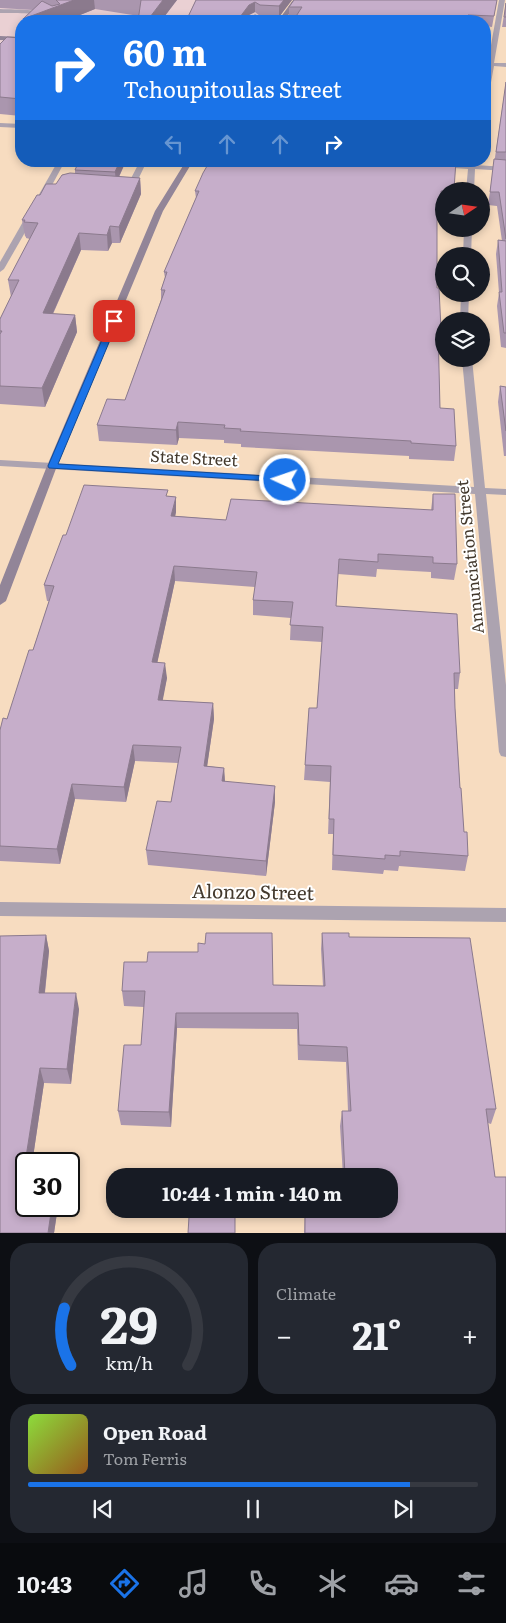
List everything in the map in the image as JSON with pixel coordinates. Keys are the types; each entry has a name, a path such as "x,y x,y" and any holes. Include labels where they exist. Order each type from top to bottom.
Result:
{"street":[{"path":"285,15 296,0"},
{"path":"491,69 502,0"},
{"path":"0,11 47,15"},
{"path":"0,15 15,17"},
{"path":"0,38 15,39"},
{"path":"492,64 506,65"},
{"path":"0,125 15,126"},
{"path":"37,204 59,167"},
{"path":"121,188 130,188 141,167"},
{"path":"0,601 52,466 160,211 186,167"},
{"path":"470,182 471,167"},
{"path":"491,167 506,169"},
{"path":"49,184 58,185"},
{"path":"0,269 32,213"},
{"name":"Annunciation Street","path":"468,367 506,752"},
{"name":"State Street","path":"0,463 506,492"},
{"name":"Alonzo Street","path":"0,909 506,915"}],"shaded area":[{"path":"0,0 286,0 275,15 15,15 15,47 0,46"}],"building":[{"path":"56,0 74,0 34,15 27,15 42,1 52,6 60,4"},
{"path":"141,0 163,0 152,15 139,15"},
{"path":"196,0 284,0 279,6 260,5 255,2 249,5 242,15 189,15"},
{"path":"294,0 497,0 494,16 297,15 302,7 289,7"},
{"path":"7,37 15,38 15,98 0,97 0,44"},
{"path":"506,82 506,152 496,152"},
{"path":"494,159 506,160 506,239 499,192 490,192"},
{"path":"76,167 117,167 115,172 75,170"},
{"path":"206,167 456,167 454,182 435,182 435,238 437,238 437,247 435,247 435,302 440,302 440,312 435,312 435,367 439,367 440,408 454,409 456,446 411,443 411,441 240,431 241,429 224,428 225,425 178,422 176,430 97,425 107,399 125,400 165,290 161,290 167,272 164,272 199,191 195,191"},
{"path":"70,173 140,178 119,227 110,226 107,235 79,233 43,313 75,315 42,388 0,386 0,334 2,331 0,331 0,319 19,280 8,280 38,223 24,222 25,220 22,220 46,184 56,184 62,175"},
{"path":"498,240 506,241 506,333 504,333 499,292 502,292"},
{"path":"500,386 506,387 506,431"},
{"path":"84,485 168,490 166,496 176,497 171,516 226,520 231,499 433,510 433,494 455,494 457,564 433,563 433,557 378,554 378,562 339,559 336,606 457,614 460,673 454,673 455,708 460,788 464,832 467,832 468,856 400,851 400,856 385,855 385,859 333,855 334,819 329,819 331,766 305,765 309,708 317,708 323,627 290,625 293,602 253,600 257,572 174,566 152,662 165,663 158,700 213,703 204,766 224,768 222,781 275,786 266,861 146,850 157,801 171,802 181,747 133,745 124,787 72,784 57,849 0,846 0,730 3,718 7,719 29,650 33,650 54,586 44,585 63,535 66,535"},
{"path":"206,933 272,933 273,985 325,986 322,933 349,933 349,937 470,938 496,1109 486,1109 495,1177 506,1177 506,1233 305,1233 305,1218 398,1218 398,1168 345,1168 342,1111 351,1111 347,1047 299,1045 298,1013 176,1013 169,1112 118,1111 124,1045 141,1045 145,991 122,991 124,962 147,962 148,952 198,952 198,943 205,944"},
{"path":"46,935 39,993 76,993 67,1069 40,1068 27,1152 15,1152 15,1217 50,1217 48,1233 0,1233 0,936"},
{"path":"189,1218 235,1218 235,1233 188,1233"}],"route":[{"path":"114,321 52,466 285,480"}]}
